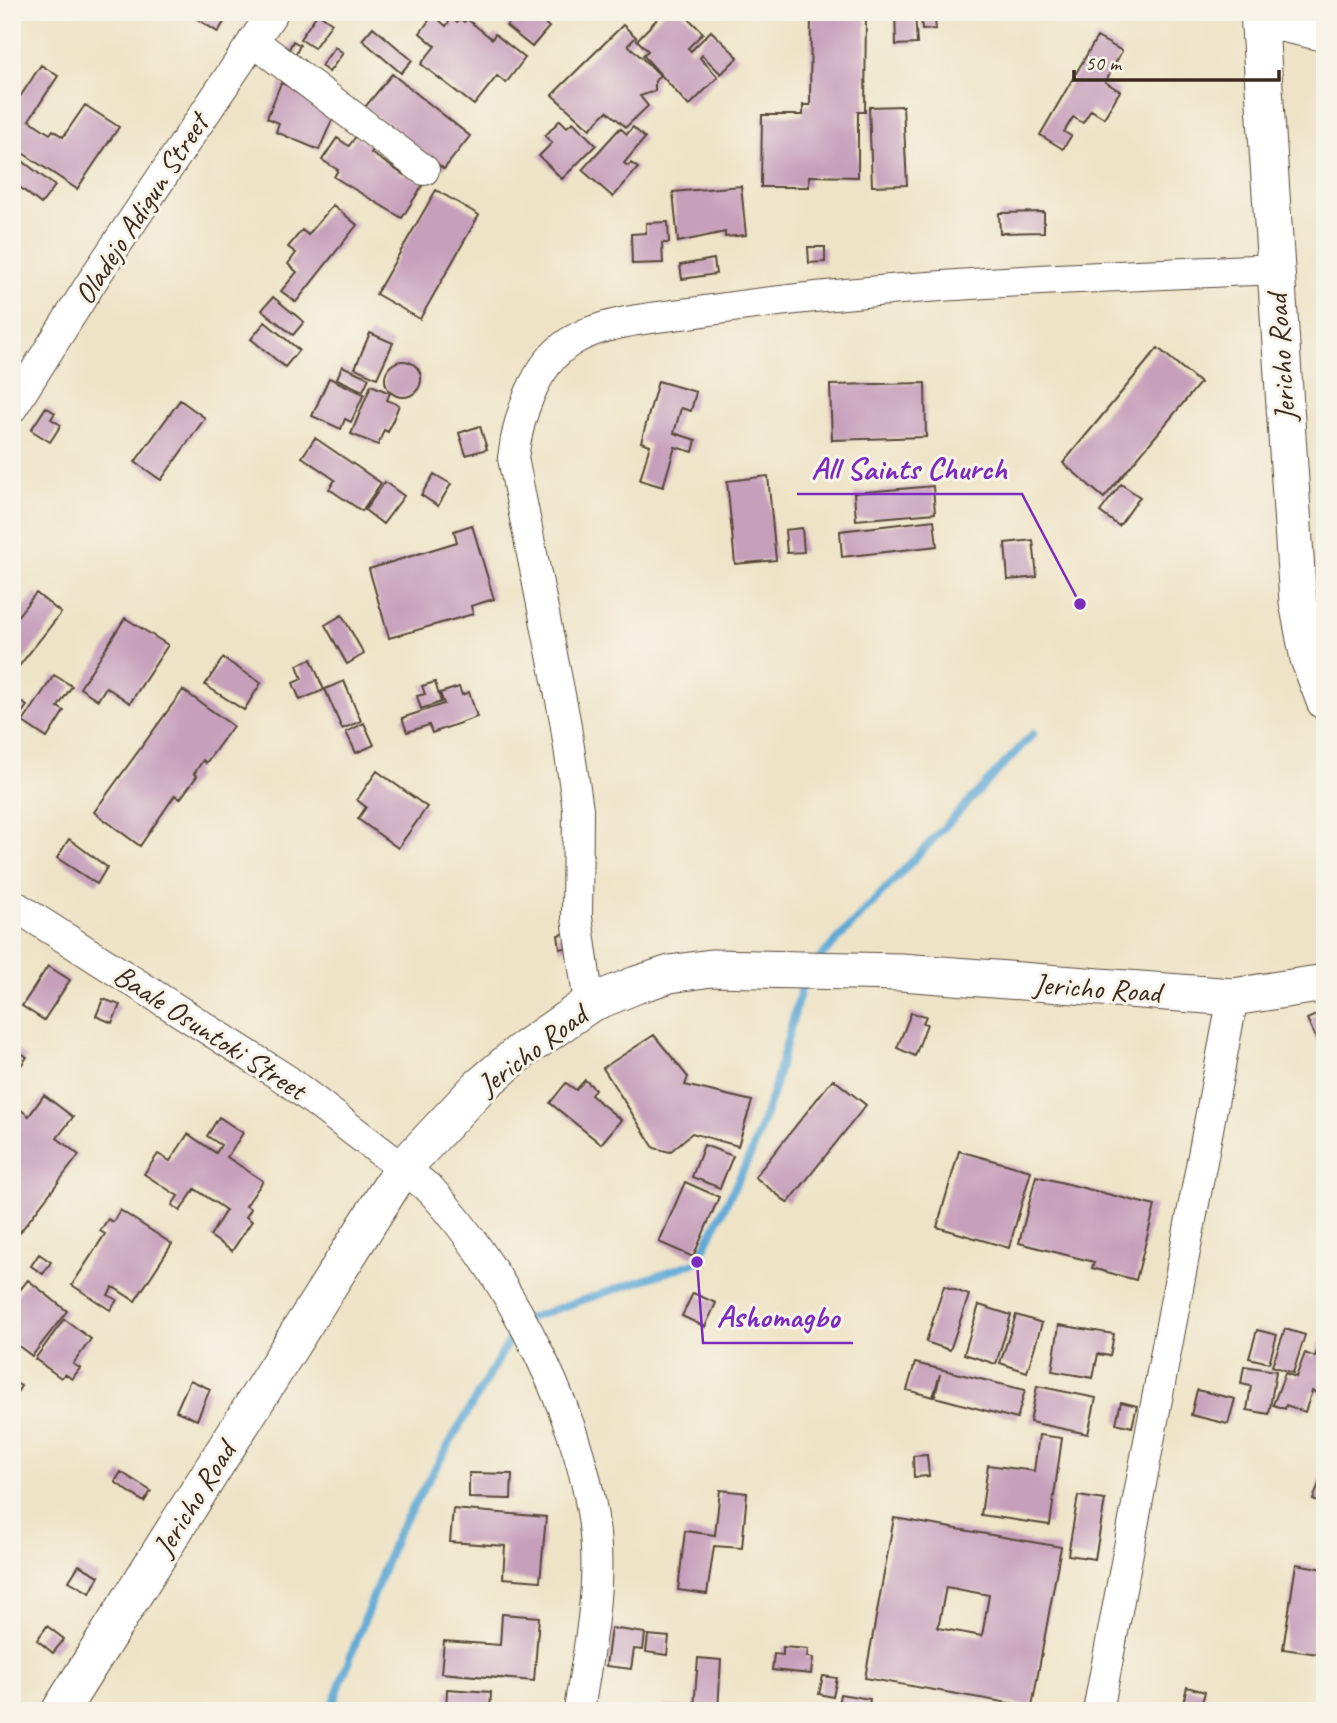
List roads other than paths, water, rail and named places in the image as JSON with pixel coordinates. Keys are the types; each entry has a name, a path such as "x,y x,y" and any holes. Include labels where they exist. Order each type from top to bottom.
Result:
{"street":[{"name":"Oladejo Adigun Street","path":"12,408 98,272 273,12"},
{"path":"1259,17 1325,36"},
{"name":"Jericho Road","path":"1259,17 1298,602 1317,659 1325,701"},
{"path":"253,41 424,170"},
{"path":"589,1004 577,918 578,809 565,720 513,458 520,422 531,391 547,365 568,343 588,332 640,321 766,302 898,287 1275,269"},
{"name":"Baale Osuntoki Street","path":"12,904 287,1080 369,1140 401,1169 431,1190 450,1210 491,1270 552,1381 575,1436 590,1496 596,1548 591,1640 579,1711"},
{"name":"Jericho Road","path":"60,1711 401,1169 479,1087 519,1052 589,1004 670,974 710,968 901,972 1233,997 1277,993 1325,983"},
{"path":"1098,1711 1233,997"}],"waterway":[{"path":"820,958 1033,734"},
{"path":"526,1319 697,1262 751,1154 772,1095 804,979"},
{"path":"330,1711 396,1536 517,1327"}],"place":[{"name":"All Saints Church","path":"1080,604"},
{"name":"Ashomagbo","path":"697,1262"}]}
